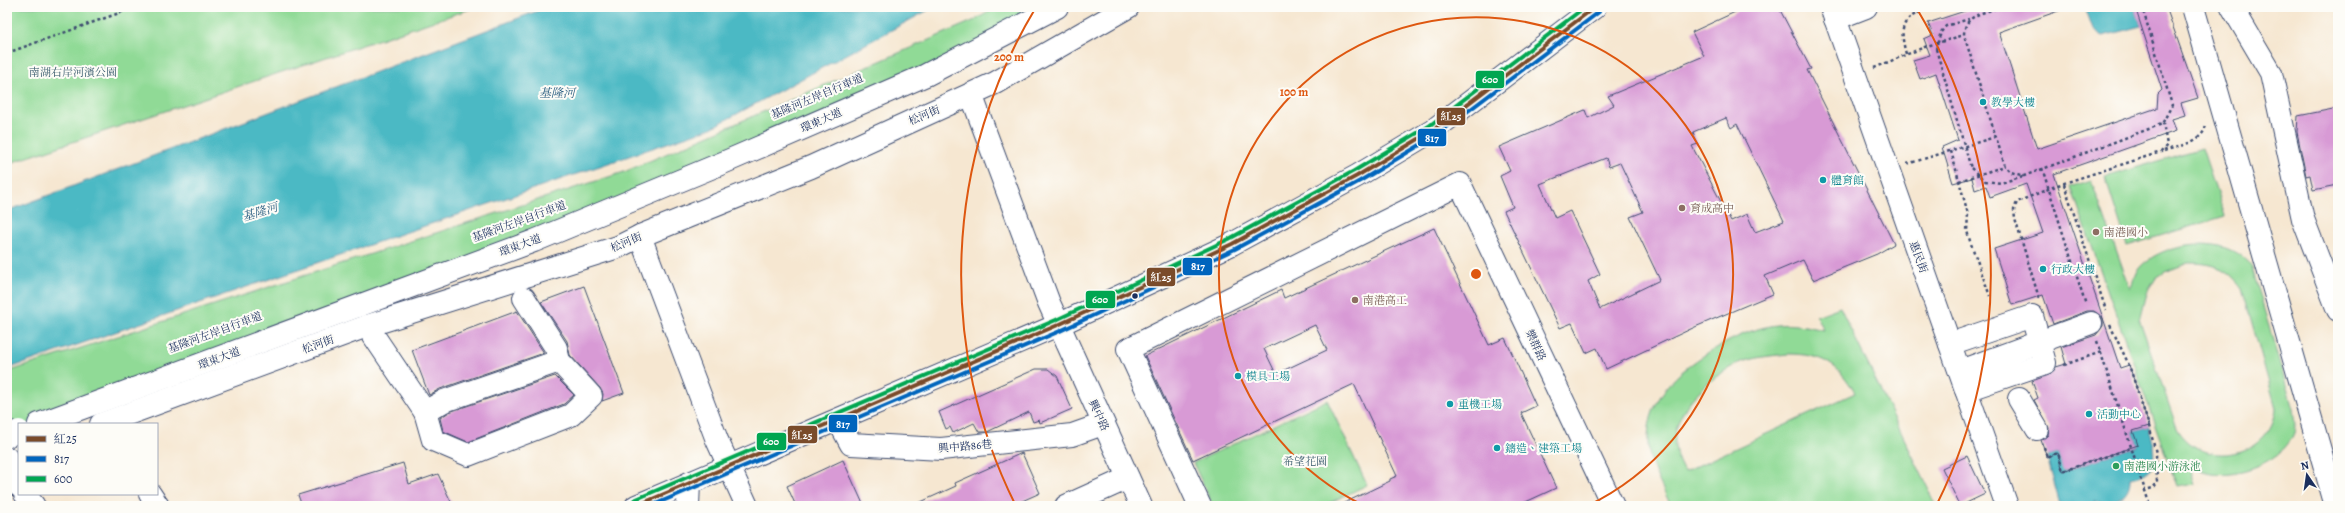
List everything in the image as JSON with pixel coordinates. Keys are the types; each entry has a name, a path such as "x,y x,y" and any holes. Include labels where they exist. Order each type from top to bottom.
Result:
{"main road":[{"name":"環東大道","path":"42,423 534,241 725,162 926,74 1058,7"},
{"name":"環東大道","path":"46,423 369,303 641,198 827,118 986,46 1058,7"},
{"name":"松河街","path":"104,423 367,326 618,247 640,236 811,167 995,83 1128,7"},
{"path":"636,506 1058,325 1232,244 1357,176 1432,131 1595,7"},
{"path":"1833,13 1866,7"},
{"path":"2193,7 2336,506"},
{"path":"2232,7 2271,73 2303,219 2338,310"},
{"name":"惠民街","path":"1833,13 2007,506"},
{"name":"興中路","path":"971,94 1058,325 1141,506"},
{"name":"樂群路","path":"1200,506 1128,349 1460,184 1612,506"},
{"path":"640,236 728,467 747,506"},
{"path":"367,326 425,412 433,440 468,455 572,415 591,396 559,361 556,348 524,298"},
{"path":"1950,344 2032,316 2045,363 1963,381"},
{"path":"1963,381 2007,354 2102,318"},
{"path":"425,412 444,400 559,361"},
{"path":"2019,399 2038,429"},
{"name":"興中路86巷","path":"838,420 851,444 941,449 1072,435 1103,424"},
{"path":"7,436 18,432"},
{"path":"18,454 7,458 14,480 18,485"},
{"path":"1066,506 1128,478"},
{"path":"688,506 689,483"},
{"path":"26,495 34,506"},
{"path":"151,495 158,506"}],"path":[{"path":"7,53 136,7"},
{"path":"1906,54 1902,36 1904,24 1913,14 1933,7"},
{"path":"2002,7 1946,26 1941,32 1936,49 1971,168 1985,181 2001,183 2024,176 2162,124"},
{"path":"2142,7 2172,105 2162,124 2167,145 2161,152"},
{"path":"1969,19 1964,27 1964,35 2005,166 2011,172 2024,176"},
{"path":"1874,68 1906,54 1964,35"},
{"path":"2040,304 2014,219 2014,210 2017,202 2049,189 2161,152 2198,138 2206,128 2206,121"},
{"path":"1906,165 1996,137"},
{"path":"1951,151 1968,214 1967,231 1990,296"},
{"path":"1959,181 2005,166"},
{"path":"2042,168 2049,189 2102,318 2129,364 2155,447 2157,483 2153,488 2144,490"},
{"path":"2064,184 2102,318 2101,352 2150,506"},
{"path":"2059,366 2101,352"},
{"path":"2038,429 2047,457 2058,454 2063,471 2131,448"}],"green space":[{"name":"南湖右岸河濱公園","path":"7,7 476,7 7,164"},
{"path":"997,7 1052,7 842,115 217,360 30,423 18,423 18,425 7,431 7,372 624,172 975,20"},
{"path":"2202,148 2225,216 2127,246 2105,177"},
{"path":"2091,180 2130,288 2137,271 2141,266 2166,250 2182,246 2198,244 2214,245 2229,249 2242,257 2252,268 2293,409 2295,424 2294,433 2288,444 2278,454 2266,462 2252,468 2223,474 2210,473 2198,469 2188,461 2195,484 2177,487 2071,187","holes":["2188,263 2212,265 2219,268 2231,275 2242,288 2276,408 2272,425 2262,438 2250,447 2234,453 2218,454 2202,450 2188,442 2177,428 2140,321 2147,293 2156,278 2165,272"]},
{"path":"1840,307 1937,506 1671,506 1655,473 1648,447 1648,438 1653,411 1667,388 1697,360 1729,341 1751,331 1773,325 1788,324 1823,330 1816,316","holes":["1800,354 1828,363 1842,375 1855,393 1684,472 1678,460 1675,438 1683,411 1702,388 1737,364 1755,358"]},
{"name":"希望花園","path":"1327,400 1367,485 1323,506 1213,506 1193,463"}],"water":[{"name":"基隆河","path":"548,7 934,7 711,128 7,369 7,211"},
{"path":"2085,7 2135,7 2141,26 2103,36 2093,29"},
{"name":"南港國小游泳池","path":"2149,426 2155,452 2153,466 2141,475 2130,478 2129,485 2124,495 2113,501 2101,502 2095,500 2096,506 2060,505 2047,457 2058,453 2064,471 2138,445 2133,431"}],"building":[{"name":"育成高中","path":"1746,7 1767,7 1780,10 1811,69 1807,70 1894,244 1877,254 1813,280 1803,260 1765,276 1773,294 1695,327 1606,369 1597,348 1586,353 1572,323 1560,328 1504,211 1513,207 1500,176 1510,171 1499,147 1585,110 1588,118 1614,105 1608,96 1704,56 1692,32","holes":["1726,118 1731,128 1737,124 1784,221 1755,232 1747,214 1731,221 1692,146 1698,144 1693,132","1606,158 1609,167 1620,163 1643,212 1630,217 1660,280 1600,309 1588,281 1600,274 1570,211 1555,218 1540,184"]},
{"name":"教學大樓","path":"1977,7 2063,7 2064,9 1999,32 2037,149 2157,108 2158,94 2162,90 2135,7 2166,7 2198,98 2181,103 2185,115 2172,119 2176,131 2054,174 2103,318 2094,311 2087,311 2053,324 2043,295 2012,305 1994,249 2043,233 2026,184 1990,197 1986,186 1975,190 1972,178 1953,183 1942,147 1958,140 1936,73 1920,79 1913,60 1930,55 1924,39 1933,35 1928,23"},
{"path":"2338,108 2338,185 2313,190 2310,175 2306,176 2297,132 2298,116"},
{"path":"1434,228 1489,345 1505,338 1536,406 1521,413 1556,488 1517,506 1338,506 1390,481 1390,479 1397,476 1354,384 1193,460 1145,356 1281,290 1284,298","holes":["1315,325 1327,350 1276,374 1264,349"]},
{"path":"584,286 624,393 602,401 603,394 600,388 570,355 567,341 541,302"},
{"path":"517,311 544,353 440,389 429,395 412,350"},
{"name":"活動中心","path":"2103,318 2120,368 2129,365 2149,426 2133,431 2138,445 2063,471 2058,453 2047,457 2041,440 2048,435 2049,428 2034,400 2038,398 2032,381 2049,375 2056,367 2066,364 2061,347 2096,335 2103,326"},
{"path":"1036,369 1048,369 1057,376 1072,409 1040,423 1039,420 1033,422 1029,412 987,432 979,432 974,423 953,433 950,427 946,429 939,412"},
{"path":"555,376 574,395 564,404 468,442 443,431 440,418 449,412"},
{"path":"1022,453 1040,493 1011,506 912,506 956,486 955,483"},
{"path":"1967,456 1985,494 1960,506 1942,468"},
{"path":"843,460 864,506 796,506 787,486"},
{"path":"403,463 409,484 438,474 453,506 302,506 298,495"}],"transit line":[{"name":"600","path":"634,500 1056,320 1229,239 1354,171 1429,126 1585,7"},
{"name":"紅25","path":"636,506 1058,325 1232,244 1357,176 1432,131 1595,7"},
{"name":"817","path":"651,506 1060,331 1235,249 1360,181 1435,136 1599,12"}],"place":[{"name":"教學大樓","path":"1983,102"},
{"name":"體育館","path":"1823,180"},
{"name":"育成高中","path":"1682,208"},
{"name":"南港國小","path":"2096,232"},
{"name":"行政大樓","path":"2043,269"},
{"name":"南港高工","path":"1355,300"},
{"name":"模具工場","path":"1238,376"},
{"name":"重機工場","path":"1450,404"},
{"name":"活動中心","path":"2089,414"},
{"name":"鑄造、建築工場","path":"1497,448"},
{"name":"南港國小游泳池","path":"2116,466"}]}
